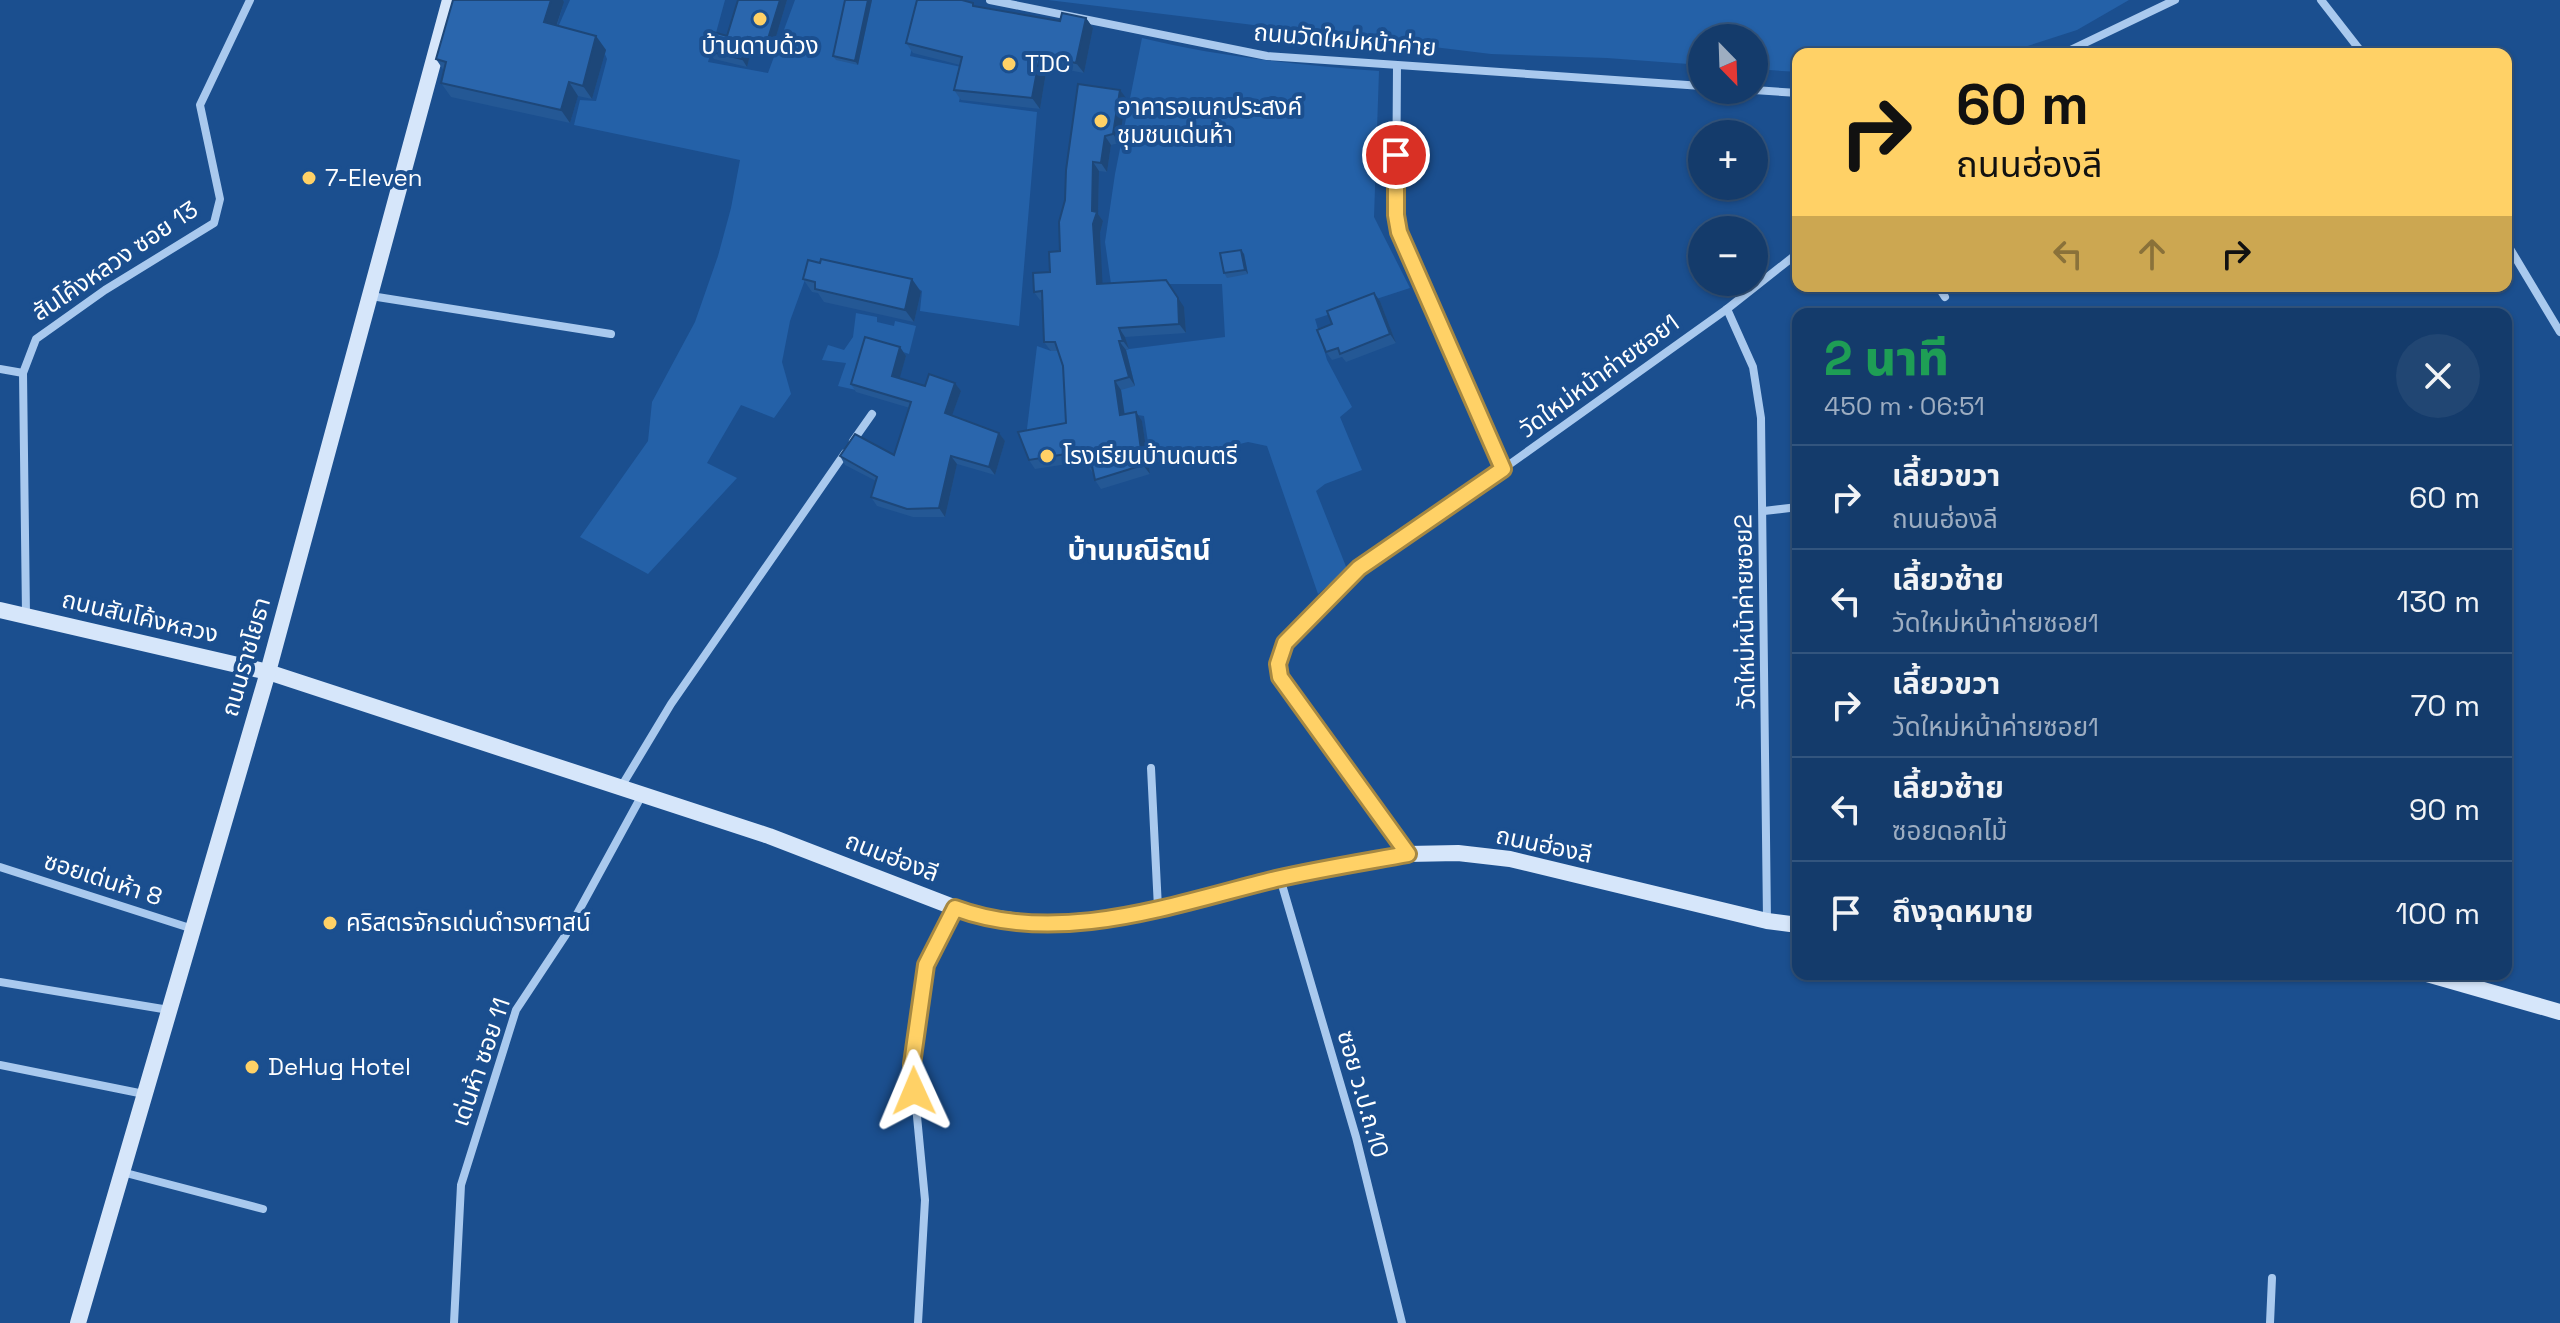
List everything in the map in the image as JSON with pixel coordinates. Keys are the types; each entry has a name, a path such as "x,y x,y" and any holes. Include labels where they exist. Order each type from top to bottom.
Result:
{"street":[{"name":"สันโค้งหลวง ซอย 13","path":"26,615 23,373 36,339 105,290 214,223 220,199 200,105 250,0"},
{"name":"ถนนราชโยธา","path":"78,1323 268,672 450,0"},
{"name":"ถนนวัดใหม่หน้าค่าย","path":"990,0 1267,56 1688,85"},
{"path":"2074,48 2160,3 2175,0"},
{"path":"2321,0 2358,48"},
{"path":"1397,66 1396,215 1399,232 1503,469"},
{"path":"1768,91 1792,93"},
{"path":"2512,252 2560,332"},
{"name":"วัดใหม่หน้าค่ายซอย1","path":"1408,854 1280,677 1278,664 1285,643 1359,568 1727,309 1792,258"},
{"path":"1942,292 1945,297"},
{"path":"371,296 611,334"},
{"name":"วัดใหม่หน้าค่ายซอย2","path":"1727,309 1753,367 1761,418 1767,921"},
{"path":"0,369 23,373"},
{"path":"621,787 671,704 872,414"},
{"path":"1764,511 1792,508"},
{"name":"ถนนสันโค้งหลวง","path":"0,610 268,672"},
{"name":"ถนนฮ่องลี","path":"268,672 769,836 974,915 1043,924 1112,918 1280,878 1408,854 1458,853 1510,859 1767,921 1792,924"},
{"path":"1151,768 1158,909"},
{"name":"เด่นห้า ซอย 11","path":"454,1323 461,1185 516,1010 565,936 642,794"},
{"name":"ซอยเด่นห้า 8","path":"0,867 193,929"},
{"name":"ซอย ว.ป.ถ.10","path":"1280,878 1356,1137 1402,1323"},
{"path":"918,1323 925,1200 912,1064 926,965 955,908"},
{"path":"2448,980 2560,1012"},
{"path":"0,982 169,1010"},
{"path":"0,1065 145,1094"},
{"path":"122,1172 263,1209"},
{"path":"2270,1323 2272,1278"}],"shaded area":[{"path":"570,0 725,0 708,62 768,73 795,0 924,0 910,56 966,68 959,102 1037,112 1019,326 920,311 922,291 915,287 806,277 790,321 782,362 791,394 774,418 741,405 707,463 737,478 648,574 580,537 648,441 652,402 695,322 718,256 740,160 574,125 580,100 596,101 607,59 602,47 555,34"},
{"path":"1048,0 2129,0 2077,30 2022,48 1792,48 1792,72 1768,70 1768,24 1688,24 1688,64 1491,54"},
{"path":"1142,38 1260,59 1379,71 1374,217 1410,288 1315,319 1327,360 1352,407 1340,417 1362,470 1325,484 1316,491 1347,569 1318,594 1267,446 1248,442 1165,462 1151,462 1144,416 1138,415 1026,437 1037,346 1061,351 1067,367 1129,349 1225,337 1222,284 1111,284 1105,242"},
{"path":"856,313 877,317 877,322 894,326 895,321 916,326 909,354 866,339 856,390 838,386 846,363 822,360 828,345 844,350 853,337"}],"building":[{"path":"453,0 551,0 544,22 596,36 583,86 569,82 561,110 441,83 446,62 436,59"},
{"path":"738,0 780,0 767,42 748,37 742,59 708,51 713,32 727,36"},
{"path":"845,0 868,0 855,61 833,56"},
{"path":"917,0 962,0 973,3 973,6 1060,21 1062,13 1086,18 1076,63 1040,55 1032,98 954,90 962,57 906,43"},
{"path":"1078,84 1120,90 1113,134 1105,136 1101,163 1093,162 1092,211 1097,212 1093,224 1097,284 1166,280 1178,298 1179,324 1119,328 1123,341 1119,341 1129,377 1115,381 1120,415 1136,412 1143,465 1095,480 1085,451 1029,460 1018,432 1066,423 1063,366 1055,342 1044,342 1042,291 1034,292 1033,273 1050,272 1049,252 1060,251 1059,222 1065,200"},
{"path":"1241,250 1245,270 1224,273 1220,253"},
{"path":"821,259 912,279 905,310 815,289 815,282 803,279 808,260 820,263"},
{"path":"1374,293 1390,334 1340,354 1338,348 1326,352 1317,330 1332,324 1327,311"},
{"path":"865,337 900,347 892,376 925,386 929,374 955,383 945,413 999,433 989,467 951,456 939,508 907,509 871,497 877,477 840,456 855,434 894,455 911,402 851,384"}],"place":[{"name":"บ้านดาบด้วง","path":"760,19"},
{"name":"TDC","path":"1009,64"},
{"name":"อาคารอเนกประสงค์ ชุมชนเด่นห้า","path":"1101,121"},
{"name":"7-Eleven","path":"309,178"},
{"name":"โรงเรียนบ้านดนตรี","path":"1047,456"},
{"name":"คริสตรจักรเด่นดำรงศาสน์","path":"330,923"},
{"name":"DeHug Hotel","path":"252,1067"}],"district":[{"name":"บ้านมณีรัตน์","path":"1139,550"}],"route":[{"path":"914,1091 912,1064 926,965 955,908 974,915 1043,924 1112,918 1280,878 1408,854 1280,677 1278,664 1285,643 1359,568 1503,469 1399,232 1396,155"}]}
